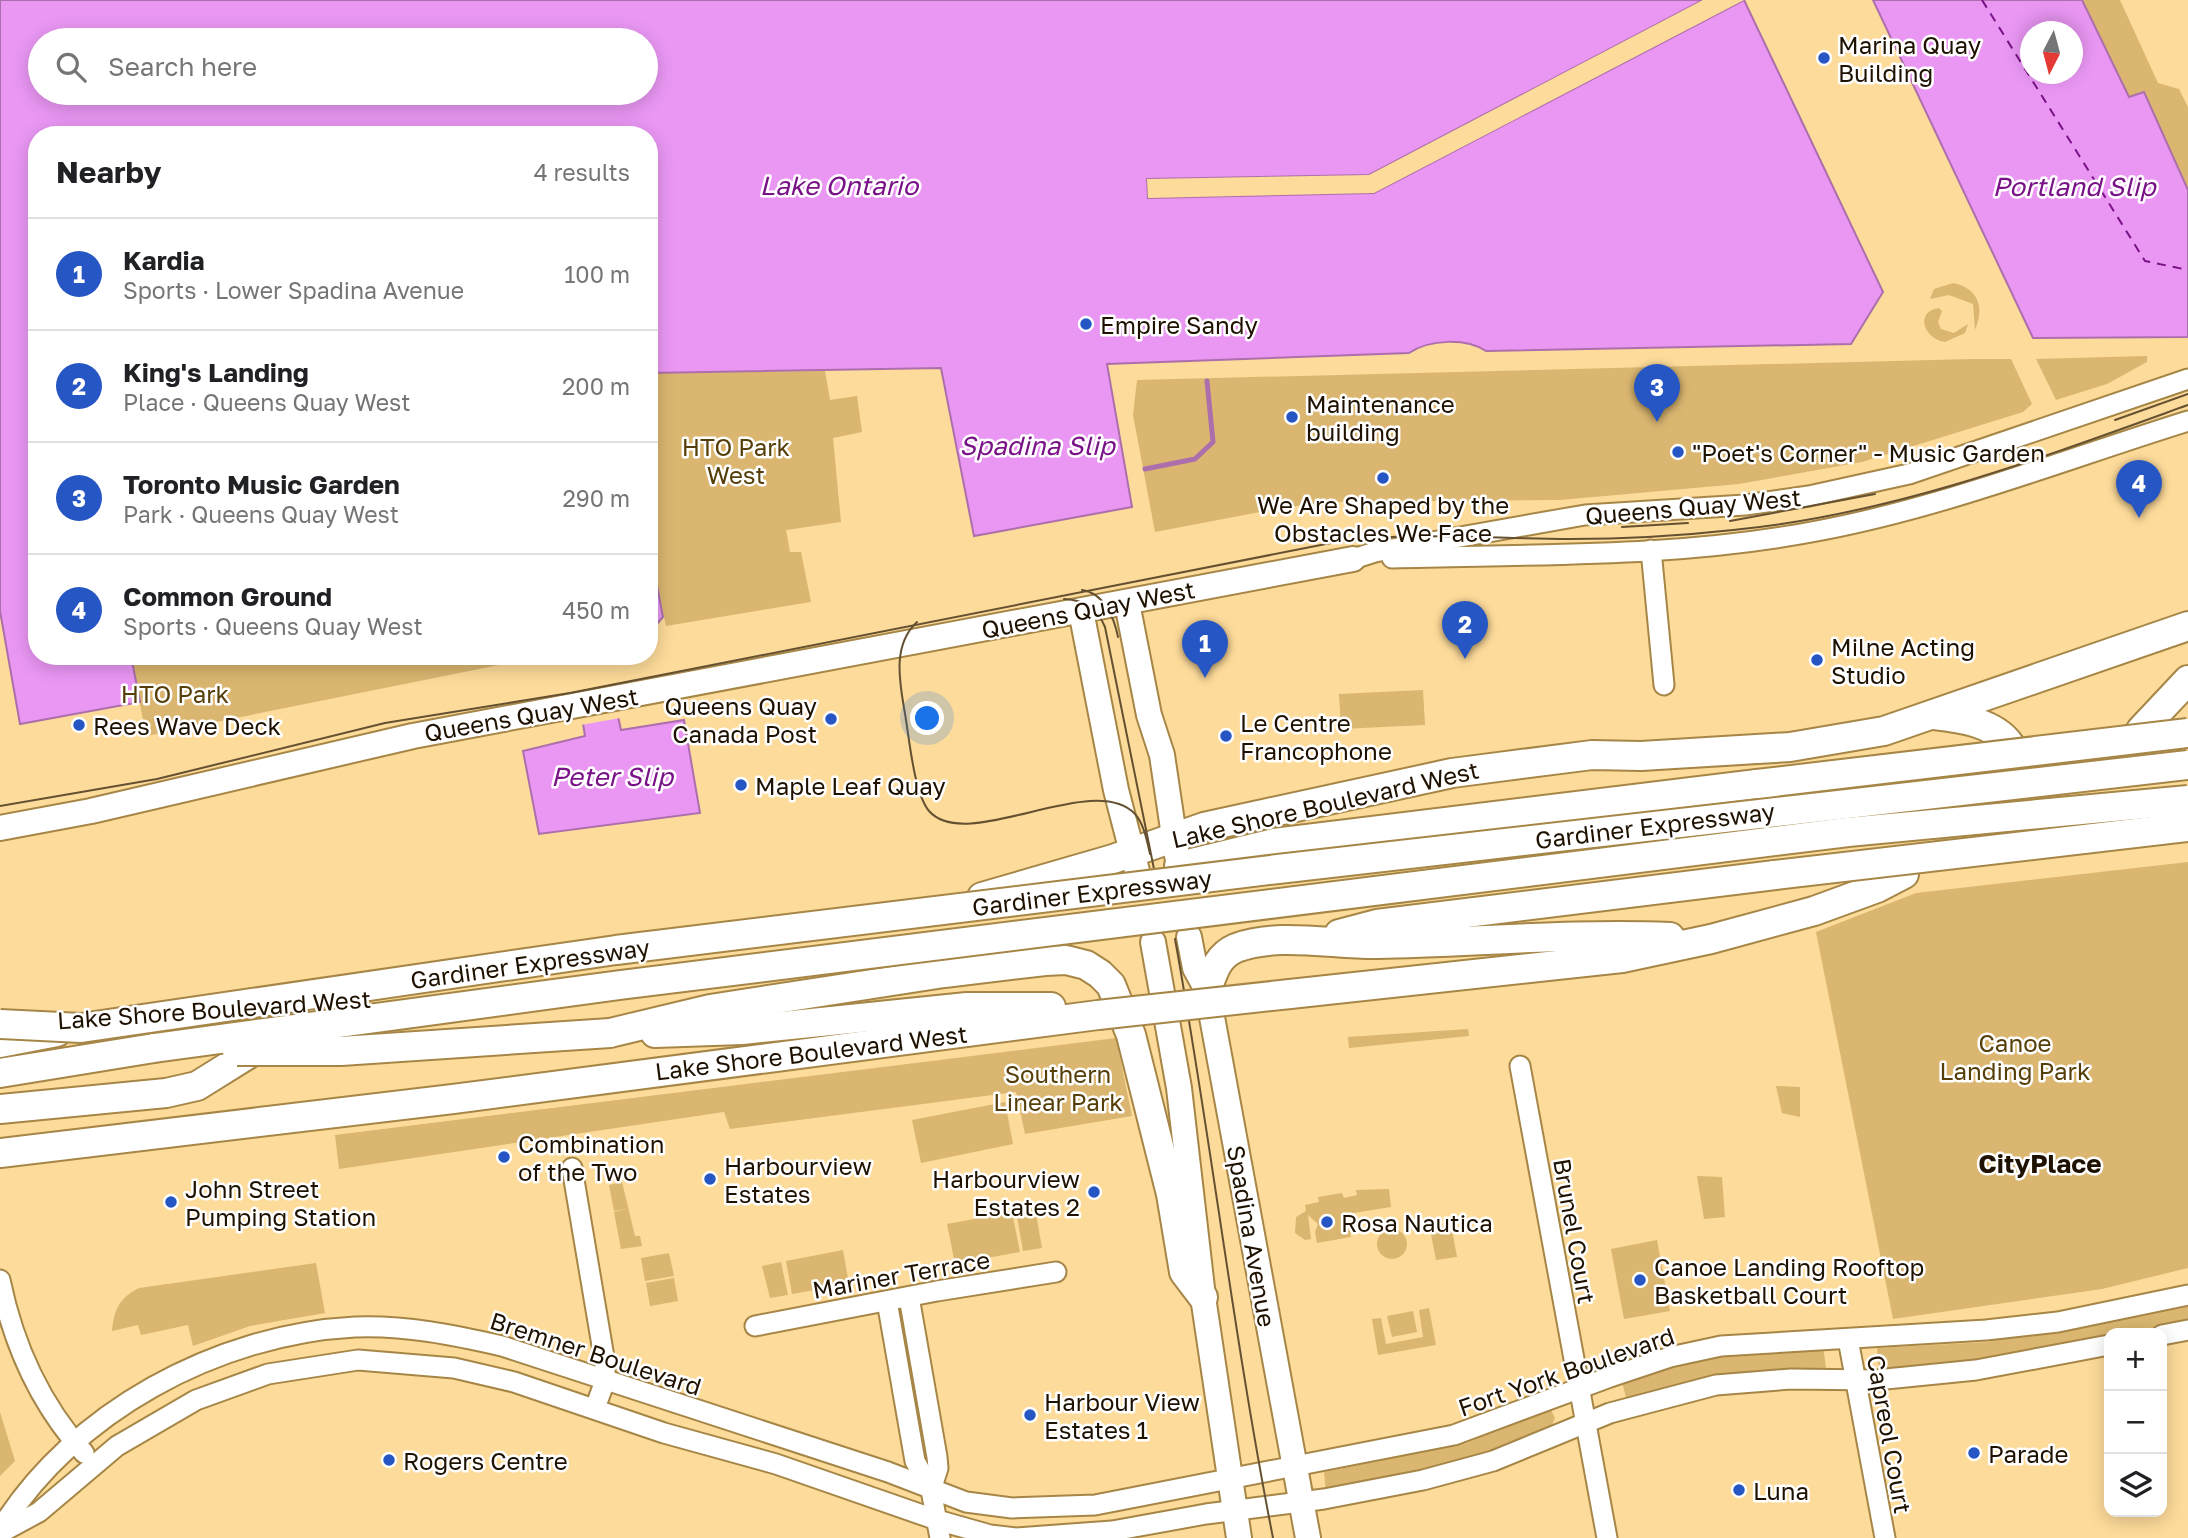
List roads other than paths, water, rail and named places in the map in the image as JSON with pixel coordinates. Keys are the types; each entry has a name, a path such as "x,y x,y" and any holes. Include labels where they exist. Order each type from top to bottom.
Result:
{"highway":[{"name":"Lake Shore Boulevard West","path":"0,1026 114,1012 312,1005 855,933 1134,862 1175,835 1259,814 1452,773 1592,755 1642,756 1790,747 1884,731 2188,626"},
{"path":"2188,680 2141,730 2188,698"},
{"path":"1933,715 1962,718 1993,729 2010,745"},
{"path":"1179,866 1274,843 2188,733"},
{"name":"Gardiner Expressway","path":"0,1043 81,1028 616,950 1292,867 2188,765"},
{"name":"Gardiner Expressway","path":"0,1073 153,1048 620,985 1848,832 2188,800"},
{"path":"1316,940 1377,924 2085,837 2188,827"},
{"name":"Lake Shore Boulevard West","path":"0,1153 1098,1015 1622,958 1711,939 1814,911 1877,888 1904,874"},
{"path":"1207,990 1217,964 1227,953 1238,947 1316,940 1374,944 1634,936 1711,939"},
{"path":"610,1033 710,1009 814,992 1056,960 1086,965 1111,985 1131,1035 1171,1194 1184,1272 1203,1297"},
{"path":"0,1109 173,1092 197,1086 255,1051 271,1035 312,1005"},
{"path":"153,1048 341,1051 610,1033 743,1030 967,1007 1046,1006 1098,1015"},
{"path":"0,1026 81,1028"}],"main road":[{"name":"Queens Quay West","path":"0,828 91,811 413,736 622,699 1353,559"},
{"path":"1128,603 1149,715 1162,755 1179,866"},
{"path":"1081,611 1116,790 1134,862"},
{"name":"Spadina Avenue","path":"1189,937 1195,968 1207,990 1308,1538"},
{"name":"Spadina Avenue","path":"1153,942 1186,1141 1203,1297 1239,1538"}],"street":[{"name":"Queens Quay West","path":"1353,559 1418,544 1572,517 1745,505 1809,496 1909,474 2187,381"},
{"name":"Queens Quay West","path":"1353,559 1651,550 1760,541 1887,516 2188,421"},
{"path":"1651,550 1664,685"},
{"name":"Brunel Court","path":"1521,1066 1607,1538"},
{"path":"572,1168 605,1363 605,1381 595,1408"},
{"name":"Mariner Terrace","path":"755,1326 1056,1272"},
{"path":"0,1280 11,1328 22,1355 51,1409 94,1464"},
{"name":"Fort York Boulevard","path":"1233,1510 1301,1502 1454,1473 1493,1461 1581,1404 1670,1357 1721,1346 1986,1330 2058,1322 2188,1295"},
{"path":"909,1297 937,1457 938,1468 931,1490"},
{"path":"887,1301 915,1461 931,1490 938,1529"},
{"name":"Bremner Boulevard","path":"0,1531 21,1495 76,1444 133,1397 225,1353 308,1332 356,1327 448,1333 502,1346 888,1472 967,1502 1012,1508 1095,1505 1230,1479"},
{"path":"2167,1334 2188,1330"},
{"name":"Capreol Court","path":"1848,1339 1885,1538"},
{"name":"Fort York Boulevard","path":"1230,1479 1454,1436 1581,1404 1716,1385 1791,1379 1856,1382 1976,1370 2104,1346"},
{"name":"Bremner Boulevard","path":"0,1531 39,1512 94,1464 159,1420 196,1400 241,1382 316,1364 358,1360 454,1368 514,1382 664,1433 776,1464 938,1529 990,1535 1055,1537 1233,1510"}],"water":[{"name":"Lake Ontario","path":"0,0 1703,0 1369,175 1147,179 1148,198 1374,193 1744,0 1883,292 1851,344 1486,351 1468,344 1448,342 1427,345 1409,353 1107,364 1132,507 974,536 941,368 658,373 658,126 28,126 28,665 133,665 140,702 20,724 0,611"},
{"name":"Portland Slip","path":"1873,0 2082,0 2129,97 2144,92 2188,190 2188,337 2033,338"},
{"path":"658,590 663,617 658,623"},
{"name":"Peter Slip","path":"573,665 607,665 621,730 684,720 700,813 539,834 523,751 585,736"}],"waterway":[{"path":"1145,469 1195,459 1213,442 1207,381"}],"tunnel":[{"path":"1932,858 2080,772 2133,735"}],"tram line":[{"path":"2115,420 2188,394"},
{"path":"0,806 157,779 385,723 570,693 1336,542 1423,536 1630,538 1713,532 1850,512 2021,464 2188,405"},
{"path":"1730,521 1875,494"},
{"path":"1622,527 1688,523"},
{"path":"1082,590 1096,596 1107,607 1118,637"},
{"path":"1064,599 1089,606 1105,627 1154,869"},
{"path":"917,622 904,641 900,674 915,777 929,811 947,822 971,823 1061,805 1090,801 1116,803 1138,818 1150,854"},
{"path":"1175,939 1246,1389 1273,1538"}],"place":[{"name":"Marina Quay Building","path":"1824,58"},
{"name":"Empire Sandy","path":"1086,324"},
{"name":"Maintenance building","path":"1292,417"},
{"name":"Toronto Music Garden","path":"1657,422"},
{"name":"\"Poet's Corner\" - Music Garden","path":"1678,452"},
{"name":"We Are Shaped by the Obstacles We Face","path":"1383,478"},
{"name":"Common Ground","path":"2139,518"},
{"name":"King's Landing","path":"1465,659"},
{"name":"Milne Acting Studio","path":"1817,660"},
{"name":"Kardia","path":"1205,678"},
{"name":"Queens Quay Canada Post","path":"831,719"},
{"name":"Rees Wave Deck","path":"79,725"},
{"name":"Le Centre Francophone","path":"1226,736"},
{"name":"Maple Leaf Quay","path":"741,785"},
{"name":"Combination of the Two","path":"504,1157"},
{"name":"Harbourview Estates","path":"710,1179"},
{"name":"Harbourview Estates 2","path":"1094,1192"},
{"name":"John Street Pumping Station","path":"171,1202"},
{"name":"Rosa Nautica","path":"1327,1222"},
{"name":"Canoe Landing Rooftop Basketball Court","path":"1640,1280"},
{"name":"Harbour View Estates 1","path":"1030,1415"},
{"name":"Parade","path":"1974,1453"},
{"name":"Rogers Centre","path":"389,1460"},
{"name":"Luna","path":"1739,1490"}],"district":[{"name":"CityPlace","path":"2040,1163"}],"water label":[{"name":"Spadina Slip","path":"1037,445"}],"park label":[{"name":"HTO Park West","path":"736,460"},
{"name":"HTO Park","path":"175,693"},
{"name":"Canoe Landing Park","path":"2015,1056"},
{"name":"Southern Linear Park","path":"1058,1087"}]}
